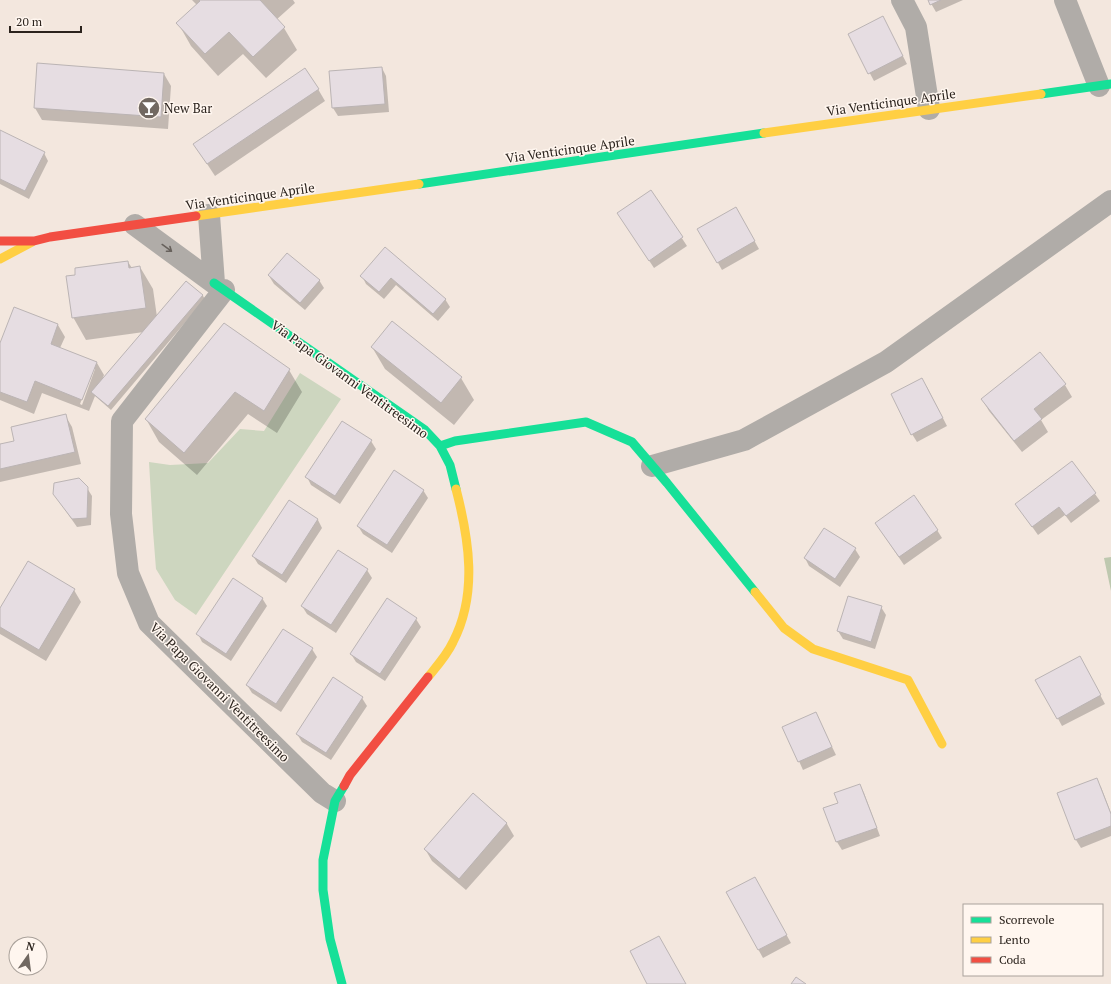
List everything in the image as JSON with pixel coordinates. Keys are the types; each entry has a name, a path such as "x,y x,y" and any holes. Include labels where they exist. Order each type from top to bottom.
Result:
{"street":[{"path":"902,0 916,27 929,109"},
{"path":"1065,0 1105,85"},
{"name":"Via Venticinque Aprile","path":"0,259 34,241 50,237 929,109 1105,85"},
{"path":"652,466 744,440 886,362 1111,201"},
{"path":"209,215 219,286"},
{"name":"Via Papa Giovanni Ventitreesimo","path":"135,225 219,286 425,430 440,446 450,465 465,523 469,560 469,592 463,620 453,643 438,665 350,775 335,802 323,860 323,890 330,938 342,984"},
{"name":"Via Venticinque Aprile","path":"0,241 34,241"},
{"name":"Via Papa Giovanni Ventitreesimo","path":"219,286 122,421 121,514 128,573 150,623 322,793 335,802"},
{"path":"440,446 455,441 586,422 632,442 784,628 813,649 908,680 942,744"}],"green space":[{"path":"300,373 341,399 196,615 175,600 156,569 149,462 170,465 208,463 240,429 264,431"},
{"path":"1111,557 1111,591 1104,558"}],"building":[{"path":"199,0 260,0 285,27 253,57 229,32 205,54 176,23 200,1"},
{"path":"928,0 941,0 930,5"},
{"path":"883,16 903,56 868,74 848,34"},
{"path":"37,63 164,73 161,117 34,108"},
{"path":"382,67 385,104 332,108 329,71"},
{"path":"305,68 319,89 207,164 193,144"},
{"path":"0,130 45,152 25,191 0,179"},
{"path":"651,190 683,237 649,261 617,213"},
{"path":"736,207 755,241 717,263 697,229"},
{"path":"385,247 446,299 433,314 391,278 379,292 360,276"},
{"path":"287,253 320,280 300,303 268,275"},
{"path":"128,261 129,268 140,266 146,308 72,318 66,276 75,275 75,268"},
{"path":"186,281 203,295 108,406 91,392"},
{"path":"14,307 58,324 51,344 97,362 82,400 35,381 27,402 0,392 0,343"},
{"path":"392,321 462,377 441,403 371,347"},
{"path":"224,323 290,369 264,411 235,392 184,453 145,419"},
{"path":"1040,352 1066,384 1034,409 1042,419 1014,441 981,399"},
{"path":"922,378 943,418 911,435 891,394"},
{"path":"66,414 75,452 0,469 0,444 14,441 11,427"},
{"path":"342,421 372,440 335,496 305,477"},
{"path":"1072,461 1096,493 1066,516 1059,507 1032,527 1015,504"},
{"path":"394,470 424,490 387,545 357,526"},
{"path":"79,478 88,487 87,518 72,519 53,494 54,483"},
{"path":"914,495 938,530 899,557 875,523"},
{"path":"289,500 318,519 282,575 252,556"},
{"path":"824,528 856,548 835,579 804,558"},
{"path":"338,550 368,569 331,625 301,606"},
{"path":"28,561 75,589 39,650 0,627 0,608"},
{"path":"233,578 263,598 226,654 196,634"},
{"path":"848,596 882,606 871,642 837,631"},
{"path":"387,598 417,618 380,674 350,654"},
{"path":"283,629 313,648 276,704 246,685"},
{"path":"1080,656 1101,695 1057,719 1035,680"},
{"path":"333,677 363,697 326,753 296,734"},
{"path":"816,712 832,747 798,762 782,727"},
{"path":"1097,778 1111,814 1111,826 1075,840 1057,793"},
{"path":"860,784 877,828 836,842 823,808 838,803 834,793"},
{"path":"473,793 507,823 459,879 424,849"},
{"path":"755,877 787,935 758,950 726,892"},
{"path":"659,936 686,984 647,984 630,951"},
{"path":"796,977 806,984 791,984"}],"traffic: fast":[{"path":"1041,94 1111,84"},
{"path":"419,184 764,133"},
{"path":"214,283 425,430 440,446 450,465 456,489"},
{"path":"440,446 455,441 586,422 632,442 755,592"},
{"path":"342,984 330,939 323,890 323,860 335,801 344,786"}],"traffic: slow":[{"path":"764,133 1041,94"},
{"path":"196,216 419,184"},
{"path":"0,259 32,242"},
{"path":"428,677 451,647 461,624 466,605 469,566 465,527 456,489"},
{"path":"755,592 784,628 813,649 908,680 942,744"}],"traffic: jam":[{"path":"0,241 34,241 50,237 196,216"},
{"path":"344,786 350,775 428,677"}],"place":[{"name":"New Bar","path":"149,108"}]}
